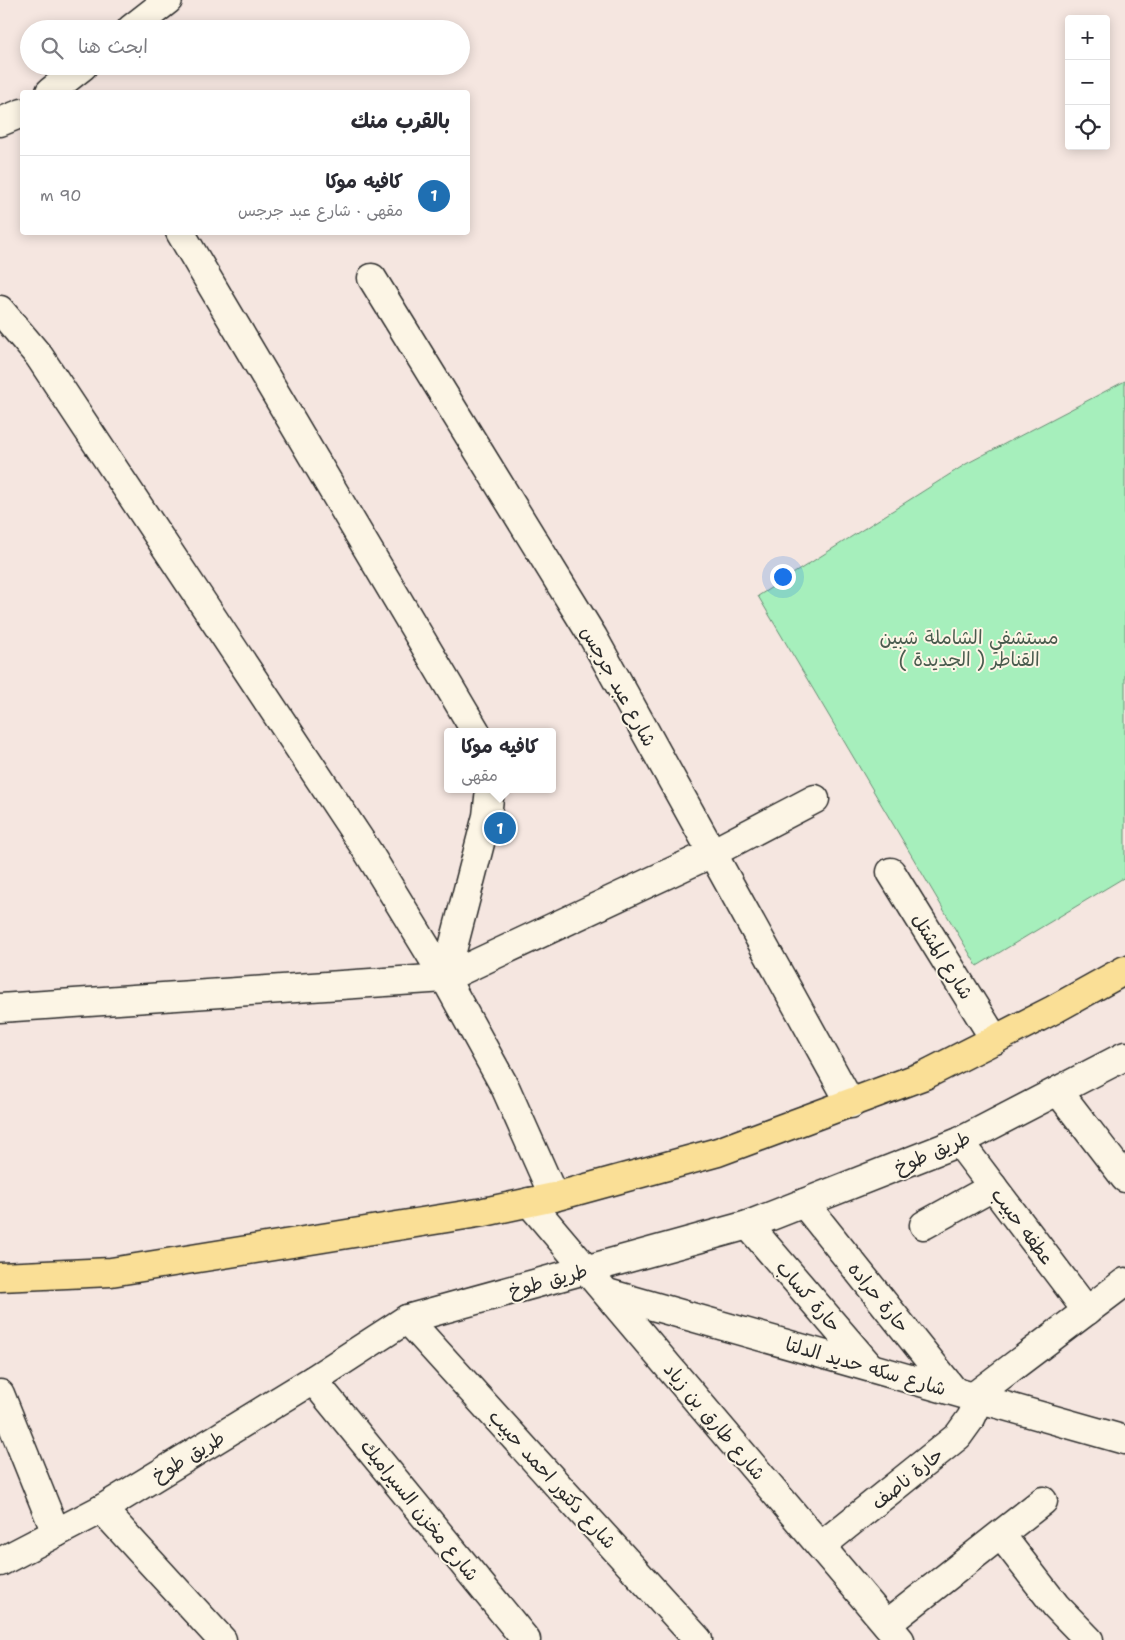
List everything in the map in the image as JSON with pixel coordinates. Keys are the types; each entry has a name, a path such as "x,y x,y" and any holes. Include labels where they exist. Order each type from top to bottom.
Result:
{"main road":[{"path":"0,1277 111,1272 484,1212 542,1199 718,1152 851,1104 925,1074 995,1040 1125,970"}],"street":[{"path":"142,20 168,0"},
{"path":"53,90 72,75"},
{"path":"0,122 20,114"},
{"path":"182,235 474,728"},
{"name":"شارع عبد جرجس","path":"372,278 592,637 851,1104"},
{"name":"شارع طارق بن زياد","path":"0,310 39,356 368,852 445,978 505,1087 542,1199 587,1269 894,1632"},
{"path":"445,978 487,816 490,793"},
{"path":"0,1008 445,978 712,853 815,799"},
{"name":"شارع المشتل","path":"891,872 995,1040"},
{"name":"طريق طوخ","path":"0,1562 102,1509 313,1380 407,1319 748,1226 958,1142 1125,1056"},
{"path":"1058,1091 1125,1178"},
{"name":"عطفه حبيب","path":"958,1142 1087,1311"},
{"path":"924,1225 993,1187"},
{"name":"حارة حراده","path":"804,1203 969,1396"},
{"name":"حارة كساب","path":"748,1226 870,1367"},
{"path":"969,1396 1125,1282"},
{"name":"شارع سكه حديد الدلتا","path":"607,1293 1125,1440"},
{"name":"شارع دكتور احمد حبيب","path":"407,1319 698,1640"},
{"name":"شارع مخزن السيراميك","path":"313,1380 526,1640"},
{"path":"0,1394 56,1533"},
{"name":"حارة ناصف","path":"821,1546 953,1441 971,1418 969,1396"},
{"path":"894,1632 1001,1535 1043,1501"},
{"path":"102,1509 222,1640"},
{"path":"1001,1535 1056,1606 1089,1640"}],"green space":[{"name":"مستشفي الشاملة شبين القناطر ( الجديدة )","path":"1125,381 1125,877 977,966 758,596 966,464"}],"place":[{"name":"كافيه موكا","path":"500,828"}]}
